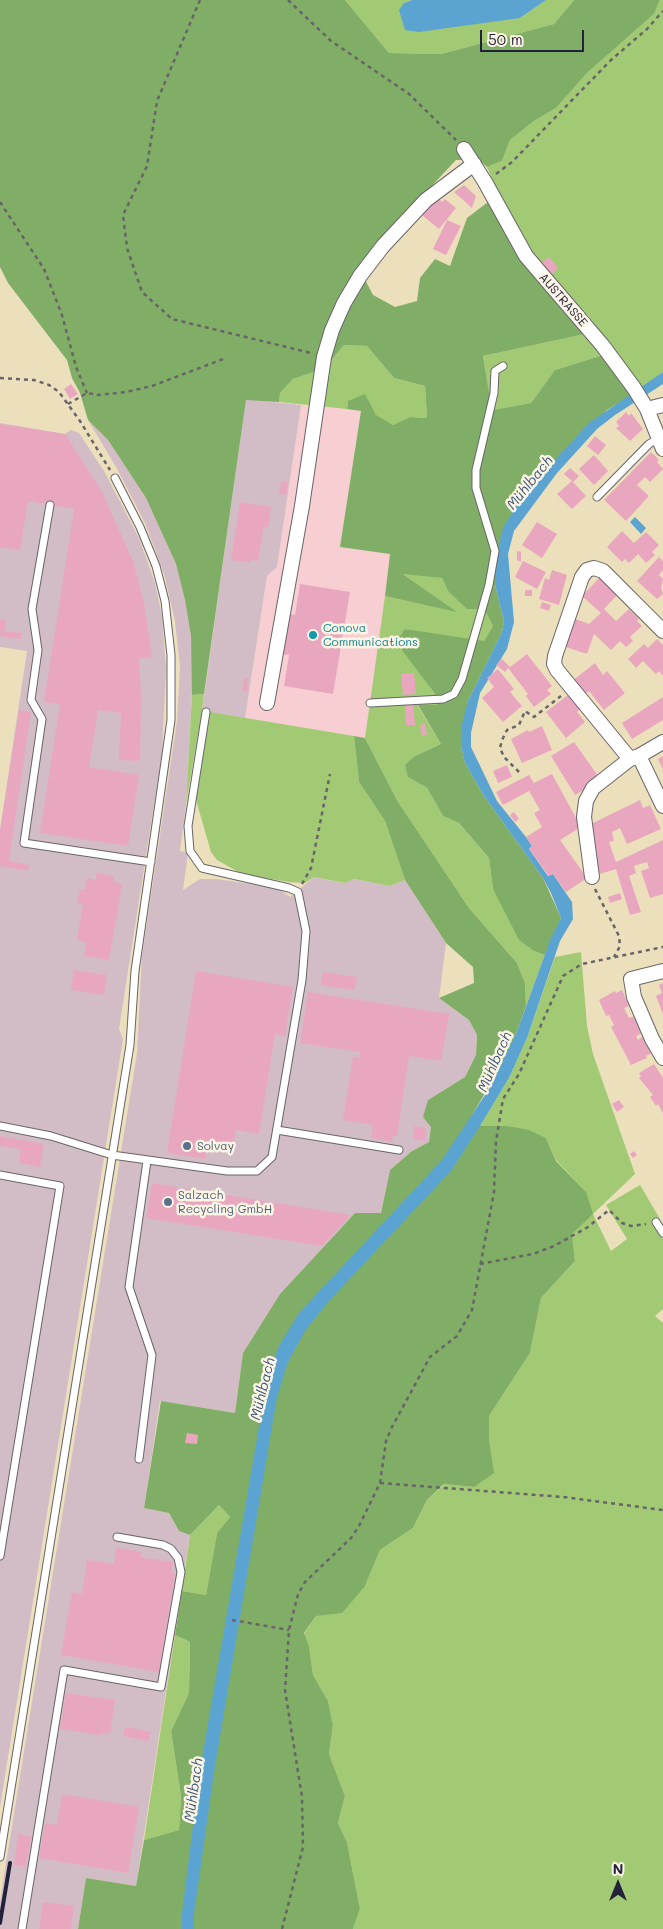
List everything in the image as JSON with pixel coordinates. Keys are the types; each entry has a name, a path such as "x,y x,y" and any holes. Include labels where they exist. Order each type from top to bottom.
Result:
{"street":[{"name":"AUSTRASSE","path":"464,149 485,182 526,256 603,346 634,388 645,405 661,443"},
{"path":"267,703 302,506 324,356 332,330 344,303 383,246 426,200 474,164"},
{"path":"645,405 663,405"},
{"path":"663,631 603,571 594,568 586,570 555,656 554,664 571,688 634,758 663,806"},
{"path":"592,877 584,817 586,801 593,788 634,758 663,742"},
{"path":"663,971 631,979 634,997 663,1058"}],"lane":[{"path":"370,702 443,699 454,694 462,679 489,585 495,551 476,488 476,470 494,393 495,371 503,366"},
{"path":"597,497 648,444 661,443"},
{"path":"0,1857 130,1045 135,971 171,720 171,655 165,601 156,566 140,527 115,478"},
{"path":"50,505 32,609 38,650 30,700 42,719 24,843 152,862"},
{"path":"0,1126 51,1136 112,1155 227,1171 257,1171 272,1157 302,980 306,931 298,892 289,888 202,868 190,851 188,826 206,712"},
{"path":"277,1130 399,1150"},
{"path":"139,1459 152,1355 129,1287 147,1161"},
{"path":"0,1175 60,1186 0,1556"},
{"path":"656,1222 663,1233"},
{"path":"22,1929 64,1670 162,1686 181,1572 178,1558 171,1549 163,1545 117,1538"}],"path":[{"path":"200,0 157,101 147,166 123,215 127,248 142,292 172,319 324,356"},
{"path":"288,0 331,41 409,94 443,125 464,149"},
{"path":"485,182 512,162 611,60 647,29 663,11"},
{"path":"0,202 44,269 62,315 76,366 87,393"},
{"path":"68,404 87,393 98,395 126,392 152,386 226,358"},
{"path":"0,378 34,380 49,385 59,392 115,478"},
{"path":"519,772 504,757 500,748 508,730 519,724 525,711 534,717 571,688"},
{"path":"298,892 311,868 330,774"},
{"path":"592,877 597,895 619,936 620,946 614,957"},
{"path":"282,1929 303,1847 302,1797 284,1690 289,1630 298,1594 305,1582 351,1538 371,1504 380,1483 386,1442 392,1427 430,1356 457,1336 472,1310 494,1192 496,1141 503,1099 520,1074 563,976 582,964 663,947"},
{"path":"480,1264 533,1254 554,1246 588,1227 609,1210 622,1223 631,1226 656,1222"},
{"path":"380,1483 563,1496 663,1510"},
{"path":"232,1620 289,1630"}],"shaded area":[{"path":"246,399 301,405 277,567 267,576 245,718 202,711"},
{"path":"301,405 361,410 340,547 391,554 365,738 245,718 267,575 277,567"},
{"path":"88,420 108,440 146,498 176,564 185,600 191,636 193,673 186,804 180,851 188,853 183,890 200,879 216,879 271,887 280,890 290,897 314,877 343,883 354,879 390,886 405,880 446,943 439,998 469,1020 477,1035 476,1055 465,1077 428,1100 431,1127 429,1142 412,1151 390,1170 381,1213 355,1213 280,1294 243,1353 235,1413 160,1401 144,1508 169,1513 179,1531 190,1535 136,1886 86,1878 78,1929 0,1929 0,1902 5,1869 137,1053 142,956 177,721 180,667 175,621 164,574 145,523 116,467"},
{"path":"0,423 65,434 71,430 79,433 104,471 139,538 155,583 162,616 166,669 162,753 119,1029 123,1039 0,1807 0,830 27,651 0,647"}],"green space":[{"path":"0,0 345,0 389,53 441,54 554,24 574,0 660,0 654,14 587,73 556,108 534,121 510,140 502,161 487,167 479,160 456,160 409,210 361,272 373,295 395,307 417,301 420,278 435,259 450,266 467,218 488,202 504,230 585,334 483,356 492,410 531,403 555,370 603,355 633,394 607,410 523,495 495,585 504,621 502,632 468,701 461,746 465,763 484,796 543,878 561,918 545,955 534,951 519,940 493,889 489,858 459,823 443,816 427,788 408,777 405,765 415,756 441,744 418,705 437,705 435,694 402,650 399,638 405,629 484,641 493,626 484,609 467,609 448,591 442,578 403,574 457,612 385,596 390,554 340,547 361,411 347,409 348,401 365,394 376,415 393,425 410,417 427,418 425,386 394,378 367,346 344,345 325,368 293,379 280,393 279,402 246,400 204,694 192,695 191,636 176,564 146,498 108,440 88,420 67,360 8,283 0,267"},
{"path":"345,0 412,0 404,3 520,18 546,0 574,0 554,24 441,54 389,53"},
{"path":"660,0 663,0 663,372 641,389 587,314 581,314 535,257 499,195 487,167 502,161 510,140 534,121 556,108 587,73 654,14"},
{"path":"585,334 603,355 555,370 531,403 492,410 483,356"},
{"path":"344,345 367,346 394,378 425,386 427,418 410,417 393,425 348,401 347,409 279,402 280,393 293,379 325,368"},
{"path":"402,573 442,578 448,591 484,609 493,626 484,641 476,642 405,629 403,650 435,694 437,705 418,706 441,744 415,756 408,777 427,788 443,816 459,823 489,858 493,889 534,951 545,955 526,1006 525,983 517,963 469,908 398,802 365,738 385,596 455,611"},
{"path":"204,694 202,711 186,804 192,695"},
{"path":"210,712 354,736 359,782 385,821 405,880 390,886 354,879 345,883 314,877 305,883 289,882 242,874 217,860 211,852 196,800"},
{"path":"354,736 365,738 398,802 469,908 517,963 525,983 526,1006 516,1034 503,1063 469,1120 480,1126 507,1126 529,1130 546,1138 556,1161 586,1192 593,1214 572,1234 575,1261 541,1298 530,1353 489,1416 489,1440 494,1473 474,1487 444,1484 427,1500 413,1528 380,1550 365,1586 342,1613 316,1616 304,1633 309,1646 313,1675 328,1701 333,1725 329,1754 345,1796 338,1823 347,1842 360,1909 353,1929 78,1929 86,1878 136,1886 144,1840 179,1830 181,1796 171,1731 189,1693 190,1642 175,1635 182,1591 206,1595 217,1533 230,1517 219,1505 190,1535 179,1531 169,1513 144,1508 161,1401 235,1413 243,1353 280,1294 355,1213 381,1213 390,1170 412,1151 429,1142 431,1127 423,1117 428,1100 465,1077 476,1055 477,1035 469,1020 439,998 474,983 473,967 446,943 405,880 385,821 359,782"},
{"path":"581,952 587,1026 593,1054 635,1174 593,1214 611,1251 627,1239 606,1205 640,1185 660,1219 653,1224 663,1239 663,1309 655,1316 663,1323 663,1929 353,1929 360,1909 347,1842 338,1823 345,1796 329,1754 333,1725 328,1701 313,1675 309,1646 304,1634 316,1616 365,1586 380,1550 413,1528 427,1500 445,1484 474,1487 489,1440 489,1416 530,1353 541,1298 575,1261 572,1234 586,1192 556,1160 546,1138 507,1126 480,1126 509,1078 527,1038 555,957"},
{"path":"219,1505 230,1517 217,1533 206,1595 182,1591 190,1535"},
{"path":"175,1635 190,1642 189,1693 171,1731 181,1796 179,1830 144,1840"}],"water":[{"path":"412,0 546,0 520,18 419,32 405,30 399,10 404,3"},
{"path":"663,372 663,384 597,429 557,473 514,531 508,554 514,622 507,649 480,693 471,733 471,747 497,801 526,837 532,846 529,849 548,876 553,874 572,902 573,919 560,941 527,1038 509,1078 480,1126 451,1171 328,1302 305,1331 288,1362 277,1397 214,1772 194,1914 194,1929 182,1929 182,1913 200,1770 268,1374 279,1346 299,1313 442,1160 489,1089 516,1034 551,938 561,918 543,878 484,796 465,763 461,746 461,728 468,701 502,632 504,621 495,585 495,560 503,528 523,495 589,423"},
{"path":"635,517 646,528 641,534 630,522"}],"building":[{"path":"464,185 476,196 472,208 454,192"},
{"path":"437,197 442,202 445,199 456,208 439,229 422,215"},
{"path":"447,220 461,226 446,255 433,249"},
{"path":"549,257 558,268 550,276 540,264"},
{"path":"71,384 78,394 70,399 64,389"},
{"path":"626,412 629,416 631,413 643,429 630,441 616,428 619,426 616,422"},
{"path":"0,424 65,434 101,490 133,561 144,603 152,657 139,658 141,696 140,761 119,760 121,713 98,710 89,767 139,775 128,846 40,833 60,704 44,702 74,509 28,501 20,550 0,547"},
{"path":"595,436 606,445 598,455 587,446"},
{"path":"651,452 659,460 657,462 663,469 650,482 645,477 637,485 649,496 626,521 604,500"},
{"path":"594,455 608,471 594,485 579,469"},
{"path":"570,468 579,476 573,482 586,496 572,509 557,494 572,481 564,474"},
{"path":"281,482 288,482 286,495 279,494"},
{"path":"240,502 271,507 268,527 264,527 258,561 250,560 250,563 231,560"},
{"path":"537,522 557,534 542,558 522,545"},
{"path":"622,531 634,543 646,532 659,545 652,552 655,555 646,563 638,554 629,563 625,559 622,562 607,547"},
{"path":"517,551 521,552 521,562 517,560"},
{"path":"659,557 663,561 663,570 659,575 663,579 661,588 663,594 657,599 637,581"},
{"path":"523,561 546,572 537,589 515,577"},
{"path":"552,570 567,575 559,605 539,599 545,578 549,580"},
{"path":"601,576 619,593 604,609 616,621 629,609 639,619 637,621 642,626 630,637 633,641 626,647 620,641 611,650 594,634 587,654 566,647 575,619 589,624 601,613 582,596"},
{"name":"Conova Communications","path":"300,584 350,592 333,694 284,686 289,655 280,654 287,614 295,615"},
{"path":"525,590 532,590 532,596 525,596"},
{"path":"542,602 551,605 549,611 540,608"},
{"path":"0,619 6,620 4,631 22,633 21,639 0,636"},
{"path":"657,639 663,645 663,676 659,671 656,674 643,661 636,668 628,659 644,644 648,648"},
{"path":"527,654 552,686 547,690 551,694 534,707 526,696 528,694 508,668 505,672 496,665 502,659 510,667"},
{"path":"595,663 603,675 607,671 625,693 604,710 589,691 584,695 572,681"},
{"path":"498,669 514,689 510,692 522,706 503,722 482,698 494,687 487,678"},
{"path":"414,673 416,694 403,695 401,674"},
{"path":"244,678 248,678 247,691 242,691"},
{"path":"569,694 580,709 577,712 585,722 566,738 546,712"},
{"path":"663,697 663,720 632,739 622,723"},
{"path":"413,704 415,725 406,725 405,705"},
{"path":"19,710 31,712 9,861 29,865 28,871 0,866 0,830"},
{"path":"425,724 427,734 422,736 420,725"},
{"path":"542,726 552,750 522,763 511,739 528,730 529,732"},
{"path":"574,742 601,780 575,795 551,756"},
{"path":"663,756 663,769 658,759"},
{"path":"507,765 512,777 498,783 493,771"},
{"path":"552,774 581,827 560,840 587,878 566,892 553,874 549,876 529,849 532,846 526,837 542,827 534,813 540,810 529,791 503,805 496,792 529,775 534,783"},
{"path":"640,800 643,808 650,805 661,829 627,844 620,828 612,832 614,841 609,842 616,862 663,840 663,894 650,898 641,871 649,868 647,862 634,866 636,873 629,876 641,912 630,915 616,869 600,874 588,832 593,830 591,824"},
{"path":"514,812 519,819 515,822 510,815"},
{"path":"96,873 114,876 113,882 122,884 109,960 84,956 86,942 77,940 83,904 77,903 80,889 85,890 87,878 96,880"},
{"path":"620,893 622,899 610,903 608,897"},
{"path":"74,970 107,975 104,995 71,990"},
{"path":"196,971 293,987 285,1036 275,1034 259,1134 236,1130 233,1148 207,1144 205,1159 167,1153"},
{"path":"323,972 357,977 355,990 321,985"},
{"path":"663,983 663,1014 656,996 662,993 659,985"},
{"path":"622,990 629,1006 624,1008 629,1018 635,1016 642,1033 636,1036 638,1040 643,1036 653,1052 646,1056 647,1058 631,1065 611,1027 614,1025 609,1015 606,1016 599,1000 615,991 616,993"},
{"path":"308,992 449,1014 441,1061 409,1056 397,1136 393,1136 392,1142 371,1138 373,1125 343,1120 353,1056 360,1058 360,1052 300,1043"},
{"path":"654,1064 663,1078 663,1113 658,1104 656,1106 650,1097 653,1095 639,1078 641,1076 639,1073"},
{"path":"619,1100 624,1107 617,1112 612,1104"},
{"path":"414,1126 426,1128 425,1141 413,1139"},
{"path":"0,1136 44,1144 40,1167 19,1163 21,1149 0,1146"},
{"path":"634,1151 637,1155 633,1158 630,1154"},
{"path":"152,1183 351,1215 322,1246 146,1218"},
{"path":"187,1433 198,1435 197,1444 185,1443"},
{"path":"116,1548 142,1552 141,1557 173,1562 171,1574 175,1574 159,1672 61,1655 72,1592 82,1594 87,1560 114,1564"},
{"path":"66,1693 115,1700 110,1734 100,1733 99,1735 60,1729"},
{"path":"125,1727 151,1732 149,1741 123,1736"},
{"path":"62,1794 139,1807 128,1873 39,1858 45,1823 57,1825"},
{"path":"18,1834 31,1836 26,1867 14,1865"},
{"path":"43,1902 74,1906 71,1929 39,1929"}],"railway":[{"path":"0,1923 10,1863"}],"place":[{"name":"Conova Communications","path":"313,635"},
{"name":"Solvay","path":"187,1146"},
{"name":"Salzach Recycling GmbH","path":"168,1202"}],"water label":[{"name":"Mühlbach","path":"530,483"},
{"name":"Mühlbach","path":"495,1062"},
{"name":"Mühlbach","path":"263,1389"},
{"name":"Mühlbach","path":"194,1790"}]}
